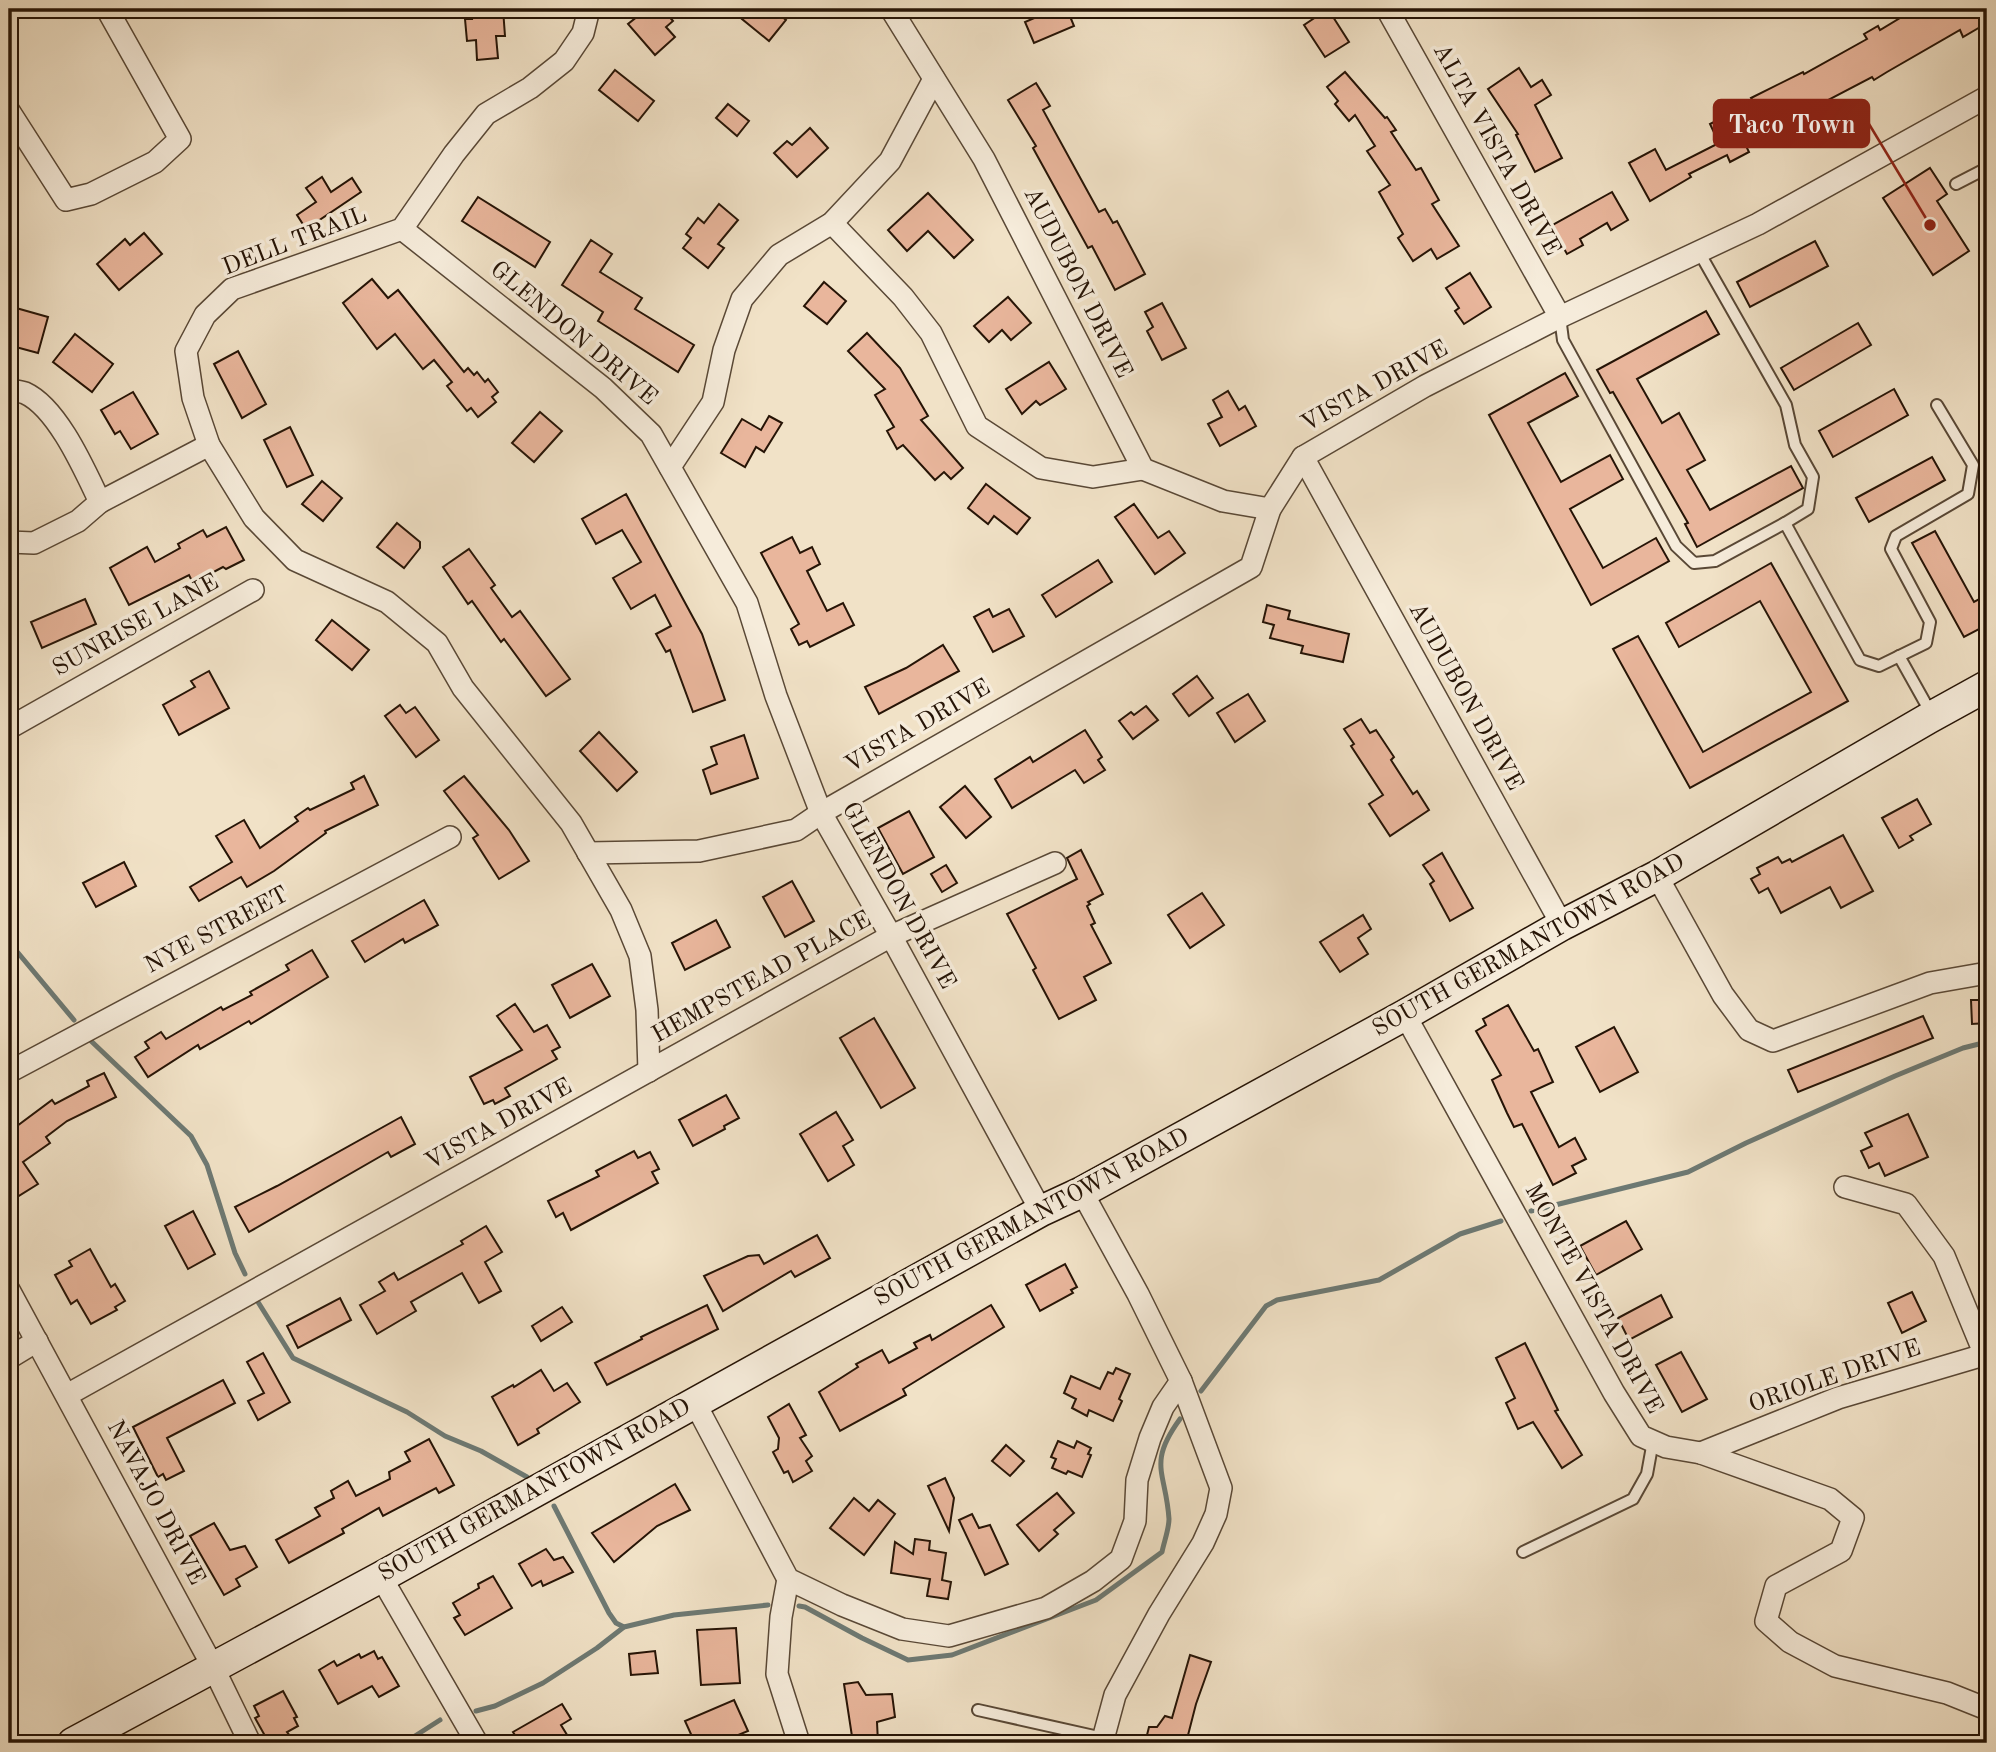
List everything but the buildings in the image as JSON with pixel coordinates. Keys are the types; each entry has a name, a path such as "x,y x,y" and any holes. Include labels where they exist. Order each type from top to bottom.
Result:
{"main road":[{"name":"SOUTH GERMANTOWN ROAD","path":"73,1743 381,1577 1041,1211 1082,1192 1405,1015 1562,925 1657,876 1932,716 1987,687"}],"street":[{"path":"9,111 66,200 91,194 155,162 180,139 107,9"},
{"name":"DELL TRAIL","path":"588,853 570,823 463,688 437,643 387,602 295,560 254,518 209,445 192,398 186,351 205,315 232,289 402,229 454,154 486,114 530,88 564,61 583,33 589,9"},
{"name":"AUDUBON DRIVE","path":"891,9 984,159 1143,469"},
{"name":"ALTA VISTA DRIVE","path":"1387,9 1560,317"},
{"path":"670,467 713,402 724,350 742,299 779,255 832,223 890,161 934,79"},
{"name":"VISTA DRIVE","path":"588,853 699,851 796,830 821,813 1251,567 1270,509 1303,457 1425,387 1560,317 1758,224 1987,97"},
{"path":"832,223 903,298 931,333 978,426 1041,468 1093,477 1143,469 1223,501 1270,509"},
{"name":"GLENDON DRIVE","path":"402,229 603,388 651,434 747,603 776,696 821,813 1041,1211"},
{"path":"9,390 26,394 53,417 78,457 100,502"},
{"path":"9,542 34,543 78,521 100,502 209,445"},
{"name":"AUDUBON DRIVE","path":"1303,457 1562,925"},
{"name":"SUNRISE LANE","path":"9,728 253,590"},
{"name":"NYE STREET","path":"9,1072 450,837"},
{"path":"588,853 621,909 640,956 647,1010 649,1071"},
{"name":"HEMPSTEAD PLACE","path":"649,1071 891,936 1055,863"},
{"path":"1657,876 1723,995 1749,1030 1773,1041 1930,984 1987,972"},
{"name":"MONTE VISTA DRIVE","path":"1405,1015 1614,1393 1641,1436 1666,1447 1700,1453 1830,1499 1853,1518 1841,1551 1776,1586 1766,1621 1790,1642 1835,1667 1947,1693 1987,1709"},
{"name":"VISTA DRIVE","path":"67,1395 649,1071"},
{"path":"1845,1187 1906,1204 1944,1256 1986,1355"},
{"path":"1082,1192 1138,1294 1181,1381 1220,1488 1216,1514 1203,1543 1159,1614 1115,1695 1102,1741"},
{"name":"NAVAJO DRIVE","path":"9,1290 213,1667 250,1743"},
{"path":"9,1358 37,1341"},
{"name":"ORIOLE DRIVE","path":"1700,1453 1838,1398 1986,1355"},
{"path":"695,1403 788,1579 842,1605 902,1629 949,1636 1046,1608 1093,1581 1121,1559 1135,1521 1137,1479 1150,1438 1163,1406 1181,1381"},
{"path":"381,1577 469,1730"},
{"path":"788,1579 781,1617 777,1674 799,1743"}],"lane":[{"path":"1956,184 1987,168"},
{"path":"1560,317 1563,340 1676,546 1694,563 1715,561 1808,509 1813,477 1795,445 1786,405 1699,252"},
{"path":"1785,523 1860,660 1879,666 1926,643 1930,622 1891,549 1896,536 1968,494 1973,465 1937,405"},
{"path":"1899,656 1932,716"},
{"path":"1523,1552 1633,1499 1647,1474 1653,1441"},
{"path":"978,1710 1102,1741"}],"waterway":[{"path":"9,942 74,1020"},
{"path":"90,1040 191,1136 207,1165 235,1253 245,1274"},
{"path":"1531,1211 1688,1172 1895,1076 1963,1048 1987,1042"},
{"path":"1201,1391 1266,1306 1277,1300 1379,1280 1460,1234 1501,1221"},
{"path":"258,1302 293,1358 407,1412 445,1436 481,1451 527,1477"},
{"path":"799,1606 908,1660 952,1655 1096,1600 1162,1552 1169,1519 1161,1458 1170,1434 1180,1419"},
{"path":"554,1506 609,1613 616,1623 624,1627"},
{"path":"476,1711 495,1706 543,1683 624,1627 674,1615 768,1605"},
{"path":"404,1743 440,1720"}],"place":[{"name":"Taco Town","path":"1930,225"}]}
